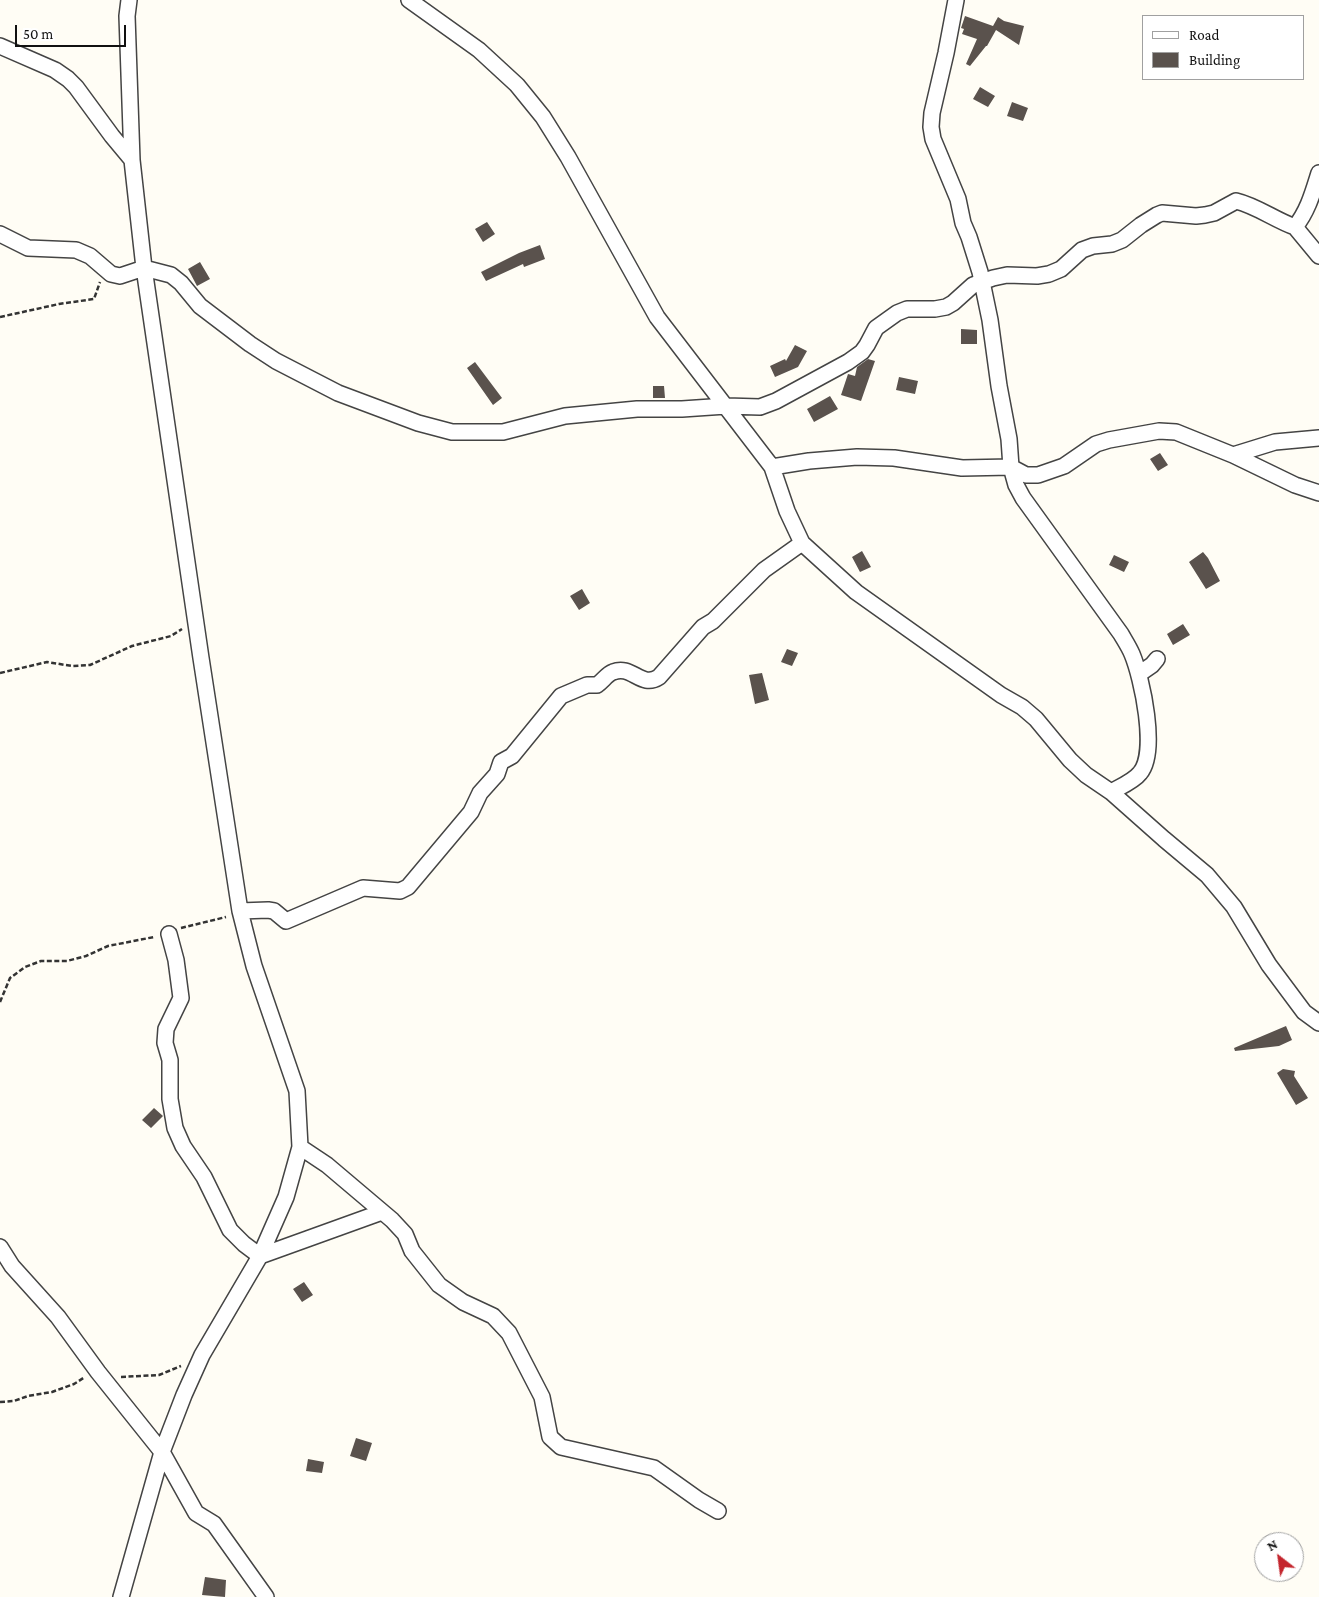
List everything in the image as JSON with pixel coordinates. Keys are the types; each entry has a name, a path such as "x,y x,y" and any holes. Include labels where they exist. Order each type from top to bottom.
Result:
{"street":[{"path":"121,1597 162,1452 184,1395 202,1355 260,1256 286,1197 300,1147 297,1091 254,966 240,911 196,627 144,268 132,160 127,16 129,0"},
{"path":"409,0 479,50 517,85 543,117 568,157 657,316 772,467 786,511 802,543 856,592 1036,718 1070,760 1086,775 1111,792 1207,875 1234,907 1269,965 1304,1012 1319,1023"},
{"path":"956,0 932,113 931,127 933,139 958,199 963,223 982,282 990,320 1016,485 1023,498 1121,634 1132,653 1139,674 1148,721 1149,743 1145,764 1140,773 1111,792"},
{"path":"0,46 55,70 68,79 132,160"},
{"path":"1295,228 1306,211 1319,172"},
{"path":"0,234 28,248 76,250 90,256 111,274 120,276 144,268 171,276 181,283 200,306 250,344 319,385 418,423 452,432 502,432 565,416 637,409 682,409 726,406 760,407 776,401 848,362 862,352 876,328 907,309 935,309 946,306 953,303 973,285 1007,275 1037,276 1049,274 1061,269 1082,250 1122,240 1141,225 1162,213 1205,215 1236,201 1269,214 1282,223 1295,228 1319,256"},
{"path":"772,467 809,461 857,457 894,458 962,468 1012,467 1026,474 1038,476 1064,466 1096,444 1159,431 1176,432 1233,455 1295,485 1319,493"},
{"path":"1233,455 1275,442 1319,438"},
{"path":"240,911 274,911 286,921 363,888 400,891 408,887 471,812 480,793 497,774 501,762 509,758 561,696 587,685 597,685 611,672 616,671 622,670 635,674 646,681 652,681 659,677 703,627 713,621 764,570 802,543"},
{"path":"1139,674 1157,659"},
{"path":"169,934 176,960 180,998 166,1029 165,1043 170,1060 170,1100 174,1128 183,1146 204,1177 230,1230 260,1256"},
{"path":"300,1147 327,1165 392,1220 402,1230 412,1251 439,1285 464,1302 493,1316 509,1333 542,1397 550,1437 555,1442 561,1447 654,1468 718,1511"},
{"path":"260,1256 382,1212"},
{"path":"0,1247 12,1266 58,1317 98,1372 162,1452 196,1513 214,1524 266,1597"}],"path":[{"path":"0,317 94,299 105,268"},
{"path":"0,673 47,662 72,666 90,664 132,646 171,636 181,629 196,627"},
{"path":"0,1002 10,978 25,967 41,961 67,961 86,956 108,946 169,934 184,927 223,918 240,911"},
{"path":"0,1402 14,1401 28,1396 52,1392 98,1372 115,1378 159,1375 190,1364 202,1355"}],"building":[{"path":"965,16 993,26 998,17 1004,21 1024,26 1019,45 996,30 987,46 970,66 966,64 977,39 962,34 964,29 961,28"},
{"path":"980,87 995,96 988,107 973,99"},
{"path":"1012,102 1028,108 1023,121 1007,116"},
{"path":"487,222 495,234 483,242 475,229"},
{"path":"540,245 545,259 524,267 523,264 486,281 481,272"},
{"path":"200,262 210,279 197,286 188,269"},
{"path":"961,329 977,330 977,344 961,344"},
{"path":"795,345 807,351 798,367 775,377 770,366 785,359 786,361"},
{"path":"868,359 875,361 861,401 841,395 848,374 855,376 857,367"},
{"path":"475,362 502,398 493,405 467,368"},
{"path":"899,377 918,381 915,394 896,390"},
{"path":"653,386 664,386 665,398 653,398"},
{"path":"830,396 838,409 814,422 807,409"},
{"path":"1160,453 1168,465 1158,471 1150,459"},
{"path":"862,551 871,567 860,572 852,557"},
{"path":"1203,552 1220,581 1206,589 1189,562"},
{"path":"1114,555 1129,562 1124,572 1109,565"},
{"path":"582,589 590,603 579,610 570,596"},
{"path":"1183,624 1190,635 1173,645 1167,634"},
{"path":"787,649 798,653 792,666 781,662"},
{"path":"762,673 769,700 755,704 749,675"},
{"path":"1286,1026 1292,1040 1279,1046 1235,1051 1234,1048"},
{"path":"1283,1069 1295,1071 1294,1076 1308,1098 1296,1105 1277,1073"},
{"path":"154,1108 163,1116 151,1128 142,1120"},
{"path":"304,1282 313,1295 302,1302 293,1289"},
{"path":"356,1438 372,1443 366,1461 350,1456"},
{"path":"308,1459 324,1462 322,1473 306,1471"},
{"path":"205,1577 226,1580 225,1597 202,1595"}]}
